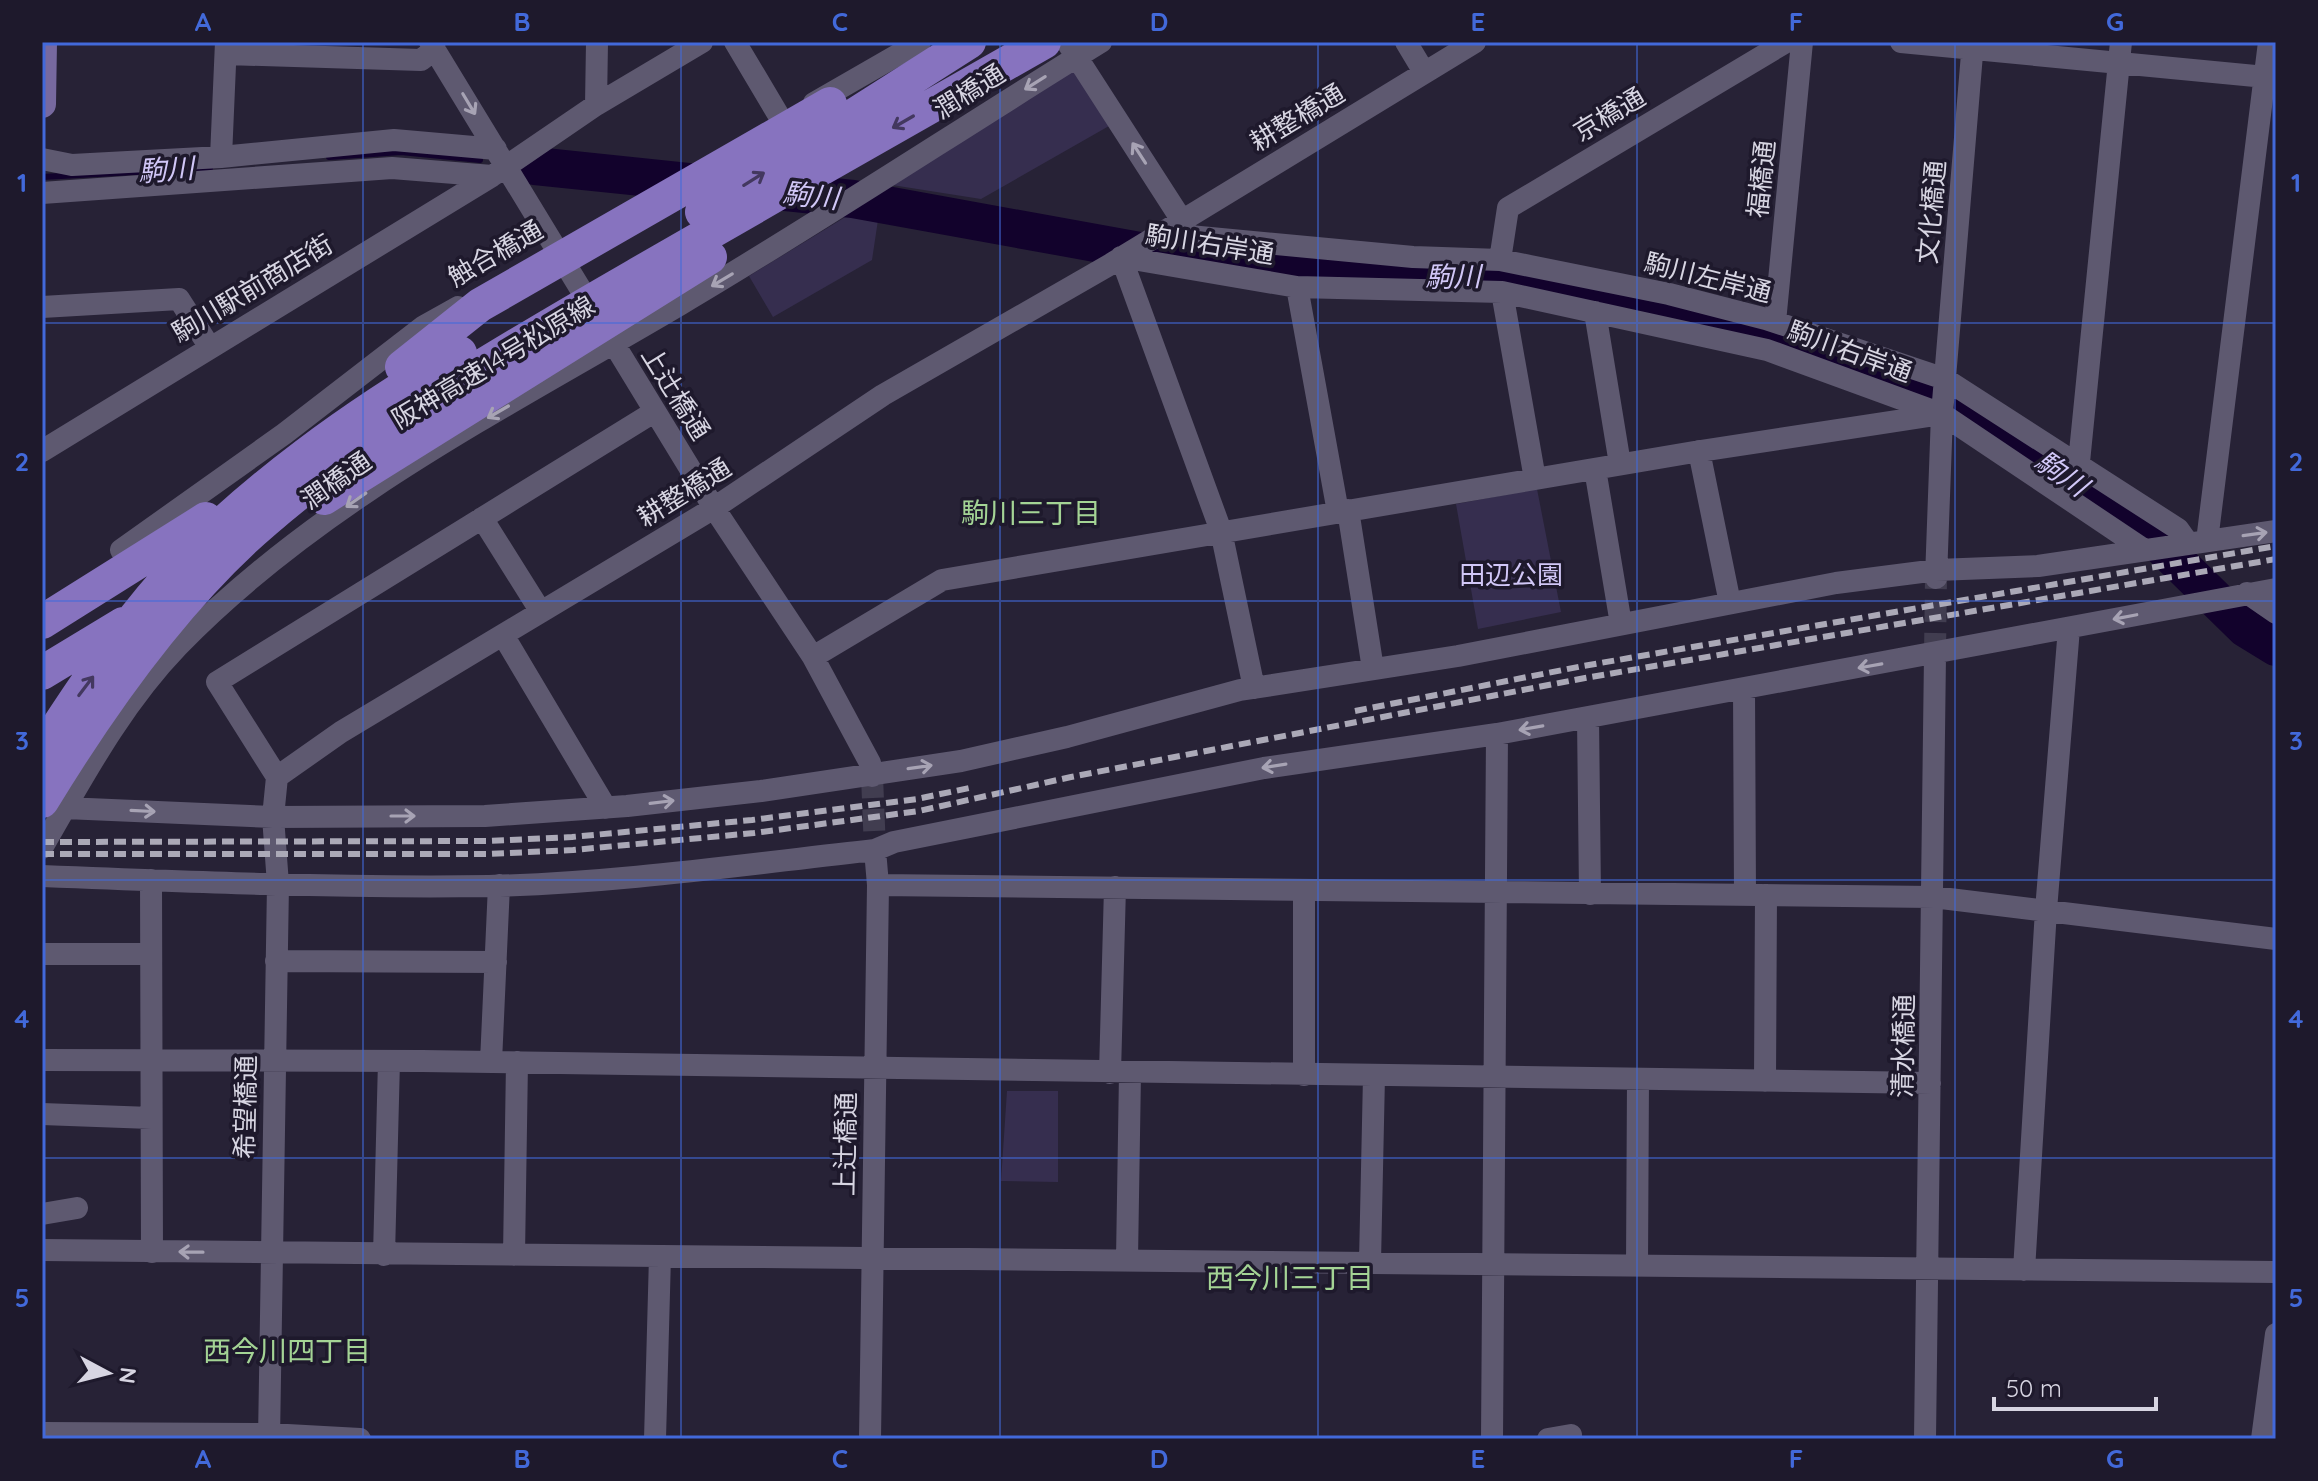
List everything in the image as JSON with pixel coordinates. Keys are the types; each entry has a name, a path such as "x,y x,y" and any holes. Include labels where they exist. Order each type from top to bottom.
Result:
{"highway":[{"path":"42,622 93,592 301,455 480,305 862,86 956,42"},
{"name":"阪神高速14号松原線","path":"42,751 70,707 167,580 231,515 345,427 418,377 697,215 969,42"},
{"name":"阪神高速14号松原線","path":"54,804 124,680 183,605 262,523 366,440 470,371 1044,42"},
{"path":"52,668 701,264 809,175"}],"main road":[{"path":"42,104 43,42"}],"street":[{"path":"596,105 597,42"},
{"name":"駒川駅前商店街","path":"42,451 499,164 529,152 596,105 702,42"},
{"path":"735,42 782,121"},
{"name":"触合橋通","path":"121,550 284,434 424,326 920,42"},
{"name":"潤橋通","path":"42,848 54,804 177,646 291,545 420,456 836,210 1072,50 1101,42"},
{"path":"1406,42 1424,72"},
{"name":"耕整橋通","path":"277,777 341,732 714,508 883,395 1121,257 1475,42"},
{"name":"京橋通","path":"1500,260 1508,208 1786,42"},
{"name":"福橋通","path":"1775,322 1802,42"},
{"path":"1901,42 2120,51 2270,77"},
{"path":"2191,543 2270,77 2269,42"},
{"name":"文化橋通","path":"1942,414 1973,45"},
{"path":"221,157 226,48 421,60 433,46"},
{"name":"上辻橋通","path":"433,46 499,164 559,249 654,412 813,657 870,763 872,775"},
{"path":"1072,50 1181,219"},
{"path":"2079,462 2120,51"},
{"path":"42,159 72,165 221,157 394,140 499,164"},
{"path":"42,193 392,168 499,164"},
{"name":"駒川左岸通","path":"1152,236 1398,256 1500,260 1669,294 1775,322 1944,382 2079,462 2178,529 2191,543"},
{"path":"1121,257 1221,531 1254,688"},
{"name":"駒川右岸通","path":"1121,257 1297,287 1502,292 1767,350 1942,414 2143,549"},
{"path":"1297,287 1373,669"},
{"path":"1502,292 1535,479"},
{"path":"42,307 179,299 209,346"},
{"path":"1595,312 1620,464"},
{"path":"277,777 217,682 654,412"},
{"path":"813,657 942,580 1620,464 1942,414 1936,574"},
{"path":"1699,451 1730,603"},
{"path":"1595,469 1621,624"},
{"path":"482,518 541,612"},
{"path":"54,804 273,817 485,816 606,808 961,761 1254,688 1730,603 1936,574 2038,566 2276,531"},
{"path":"42,876 278,884 499,885 699,870 875,850 894,842 1264,768 1588,718 2276,589"},
{"path":"2238,595 2276,613"},
{"path":"2024,1270 2046,910 2069,628"},
{"path":"503,635 606,808"},
{"name":"清水橋通","path":"1925,1439 1935,655"},
{"path":"1744,689 1765,1081"},
{"path":"1588,718 1590,894"},
{"path":"1492,1439 1497,734"},
{"name":"希望橋通","path":"269,1436 269,1254 278,884 273,817 277,777"},
{"name":"上辻橋通","path":"870,1439 878,885 875,850"},
{"path":"151,880 152,1252"},
{"path":"491,1062 499,885"},
{"path":"878,885 1933,897 2276,939"},
{"path":"1115,887 1127,1259"},
{"path":"1304,890 1304,1075"},
{"path":"42,954 151,954"},
{"path":"276,961 496,962"},
{"path":"42,1060 517,1062 874,1070 1930,1083"},
{"path":"384,1255 389,1061"},
{"path":"514,1255 517,1062"},
{"path":"1370,1262 1374,1076"},
{"path":"1637,1265 1638,1079"},
{"path":"42,1114 151,1118"},
{"path":"42,1214 77,1208"},
{"path":"42,1250 2276,1272"},
{"path":"655,1439 660,1256"},
{"path":"2262,1439 2276,1334"},
{"path":"42,1433 360,1439"}],"green space":[{"path":"1073,69 1109,126 981,199 892,185"},
{"path":"847,216 878,220 872,260 773,317 749,276"},
{"name":"田辺公園","path":"1537,489 1561,612 1478,629 1456,504"},
{"path":"1007,1091 1058,1091 1058,1182 1001,1181"}],"waterway":[{"name":"駒川","path":"329,157 401,152 480,160"},
{"name":"駒川","path":"535,166 853,199 1156,254 1402,277 1502,275 1766,335 1964,410 2016,441 2066,480 2146,531 2245,628 2276,647"},
{"name":"駒川","path":"42,177 210,168"}],"tunnel":[{"path":"1935,655 1936,578"},
{"path":"872,776 875,850"}],"railway":[{"path":"1355,711 1583,666 2276,546"},
{"path":"42,854 488,854 573,850 754,833 919,811 1071,777 1585,678 2276,559"},
{"path":"42,842 488,841 572,837 752,820 917,799 974,787"}],"district":[{"name":"駒川三丁目","path":"1031,512"},
{"name":"西今川三丁目","path":"1290,1277"},
{"name":"西今川四丁目","path":"287,1350"}]}
